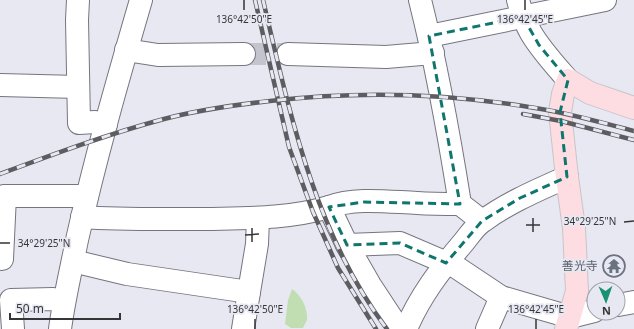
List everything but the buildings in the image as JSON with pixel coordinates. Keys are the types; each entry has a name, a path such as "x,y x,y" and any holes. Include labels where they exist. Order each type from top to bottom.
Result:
{"main road":[{"path":"568,323 577,291 574,228 560,112 563,94 568,80 590,93 634,108"}],"street":[{"path":"78,0 79,124 95,122 106,124"},
{"path":"60,329 63,301 85,207 126,50 141,0"},
{"path":"420,0 431,44 460,204"},
{"path":"288,54 386,57 431,44 520,8 605,0"},
{"path":"520,8 530,32 568,80"},
{"path":"126,50 158,55 244,54"},
{"path":"0,85 78,87"},
{"path":"406,329 415,308 425,291 446,263 482,221 520,198 567,176"},
{"path":"2,259 2,197 85,207 127,220 258,218 296,215 340,204 390,201 460,204 482,221"},
{"path":"329,207 347,245 370,285 399,329"},
{"path":"243,329 257,244 258,218"},
{"path":"347,245 400,244 456,267 501,297 568,323 586,315"},
{"path":"73,261 127,274 249,292"},
{"path":"487,329 501,297"},
{"path":"12,329 11,300 53,299 63,301"}],"highlighted area":[{"path":"523,17 539,45 568,80 560,112 567,177 520,198 482,221 446,263 400,243 347,245 329,207 364,202 460,204 429,36"}],"green space":[{"path":"292,289 301,298 305,306 307,320 303,328 291,328 285,324 288,300"}],"tunnel":[{"path":"244,54 288,54"}],"railway":[{"path":"255,0 289,147 313,212 338,268 376,329"},
{"path":"263,0 295,129 308,172 323,213 341,254 362,292 387,329"},
{"path":"0,174 102,138 164,119 216,108 302,98 400,95 432,96 497,102 542,109 634,131"},
{"path":"523,114 561,121 634,140"}],"place":[{"name":"善光寺","path":"614,266"}]}
